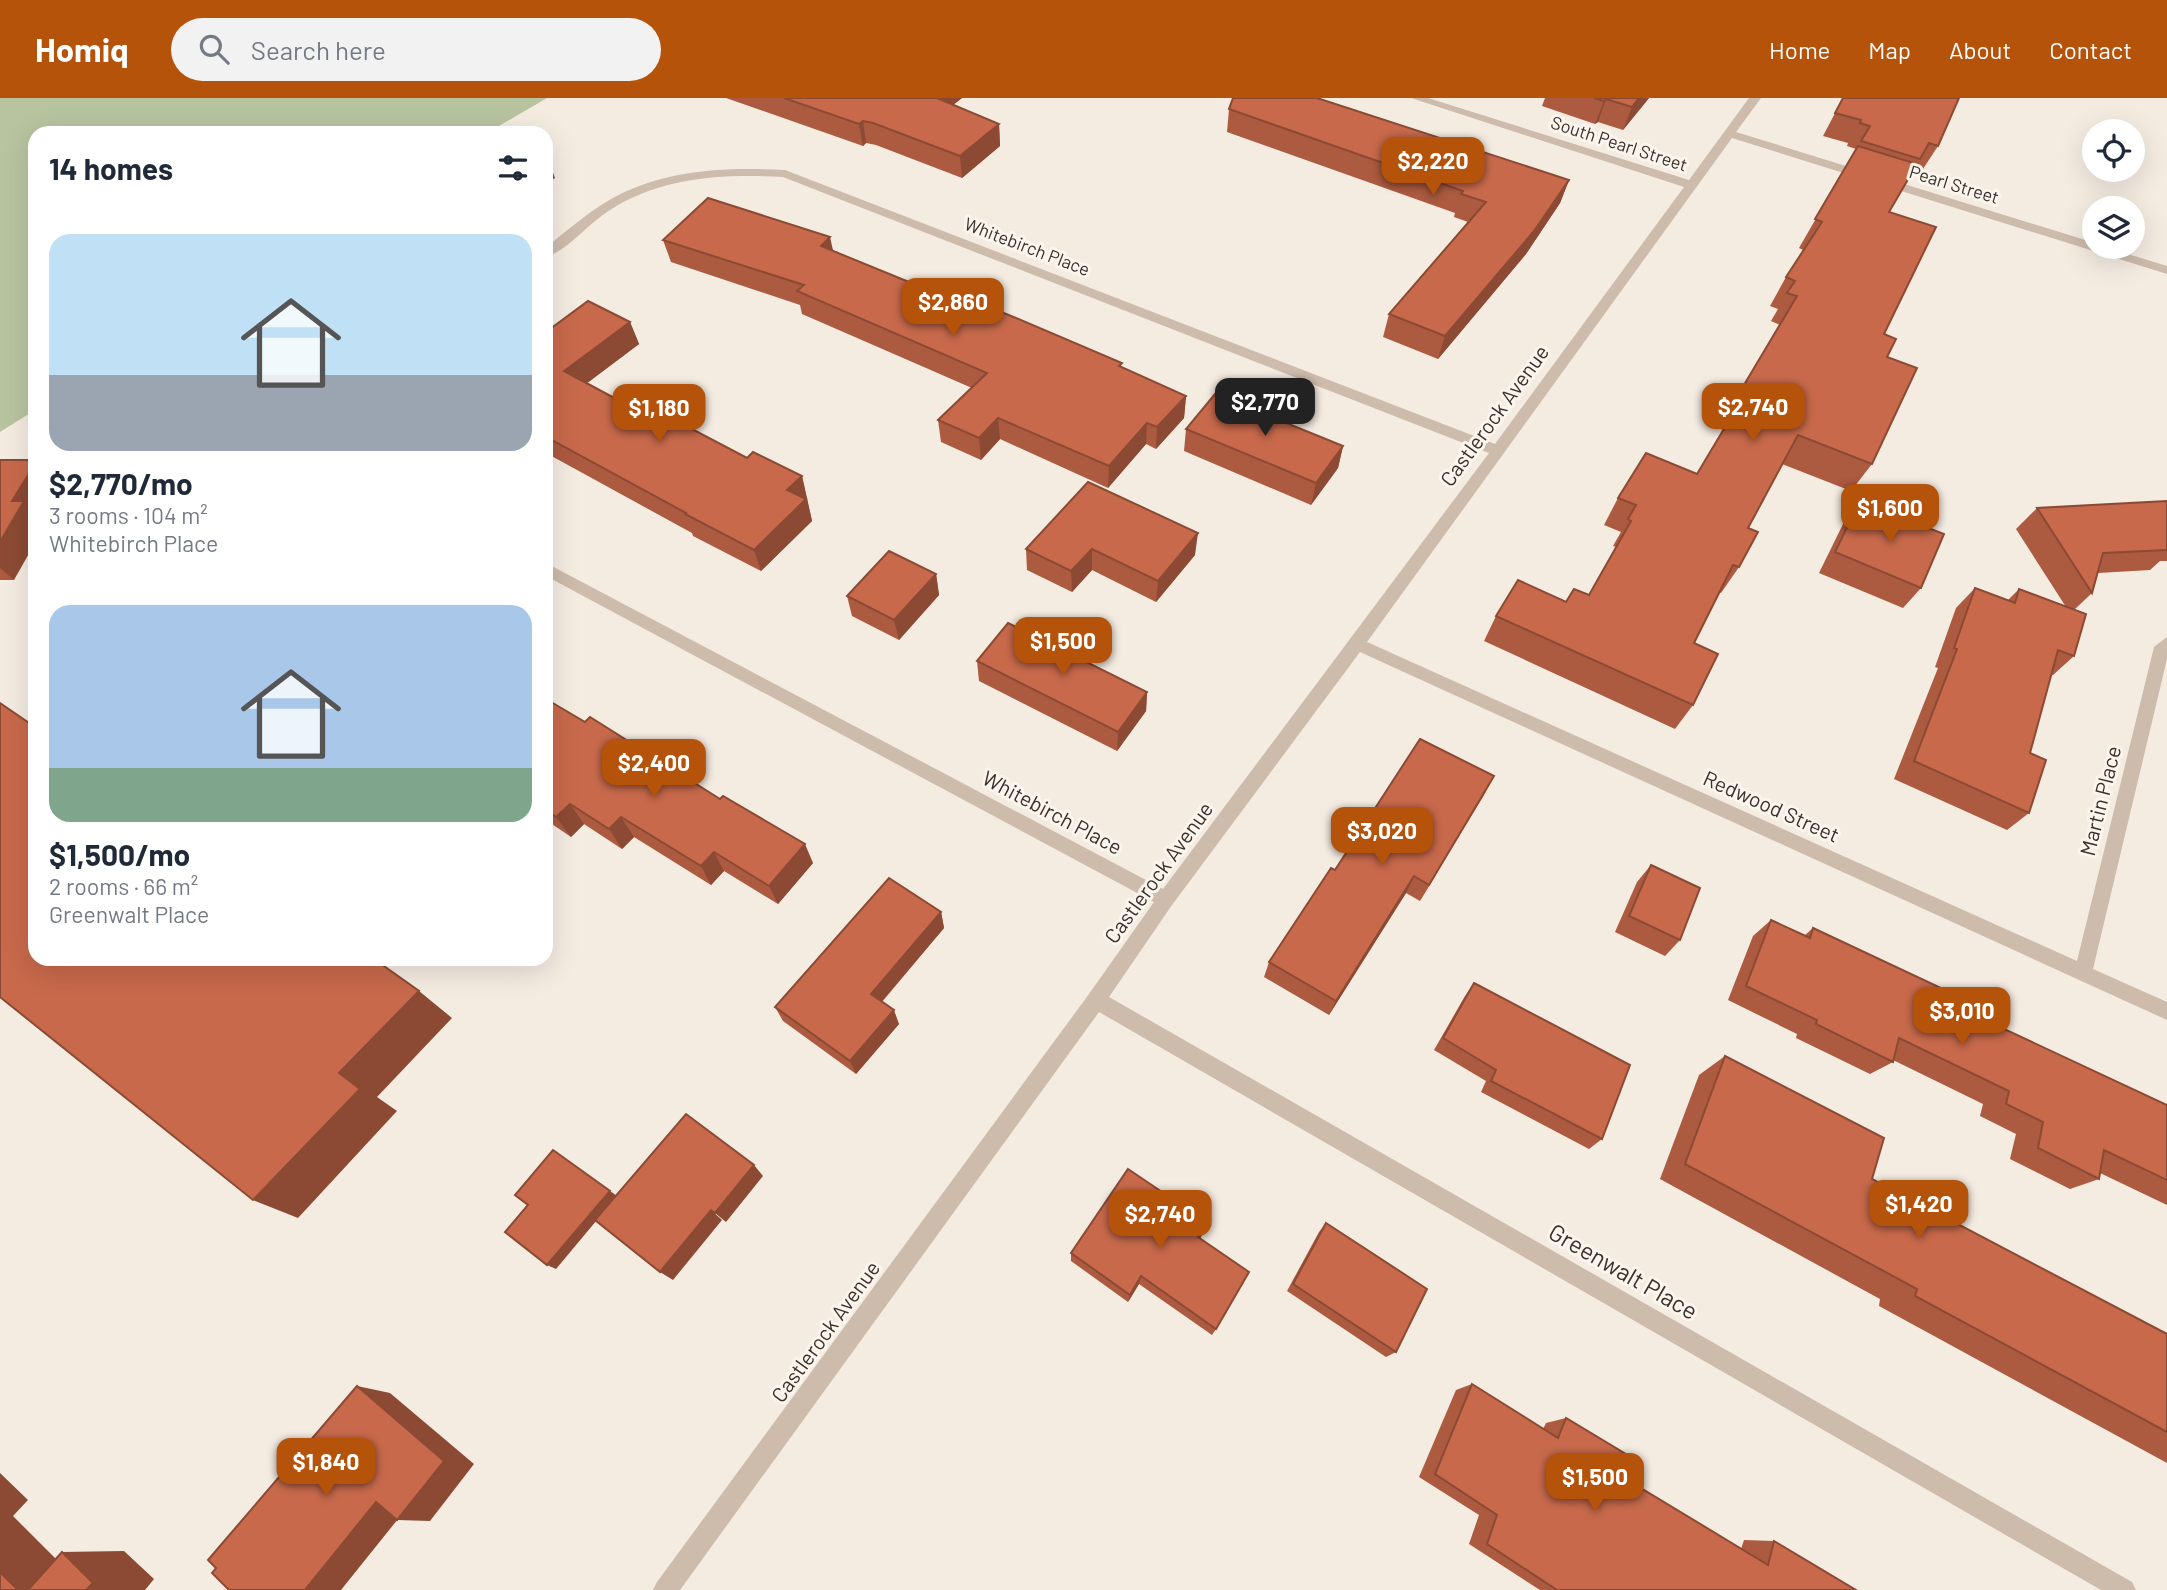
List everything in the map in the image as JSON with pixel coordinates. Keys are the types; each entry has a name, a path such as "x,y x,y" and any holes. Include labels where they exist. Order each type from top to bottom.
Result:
{"street":[{"name":"South Pearl Street","path":"1417,98 1691,185"},
{"path":"1730,134 1755,98"},
{"name":"Castlerock Avenue","path":"665,1590 1096,1000 1166,899 1357,644 1730,134"},
{"name":"Pearl Street","path":"1730,134 2167,270"},
{"name":"Whitebirch Place","path":"553,248 616,201 654,184 738,170 785,174 1498,451"},
{"name":"Whitebirch Place","path":"553,573 1166,899"},
{"name":"Martin Place","path":"2083,973 2162,647 2167,643"},
{"name":"Redwood Street","path":"1357,644 2167,1011"},
{"name":"Greenwalt Place","path":"1096,1000 2124,1590"}],"green space":[{"path":"0,98 547,98 499,126 28,126 28,414 0,432"}],"building":[{"path":"784,98 937,98 999,124 960,156 873,123 863,121 859,124"},
{"path":"1233,98 1317,98 1569,180 1534,231 1445,336 1389,314 1486,202 1461,194 1463,191 1229,109"},
{"path":"1594,98 1639,98 1632,107"},
{"path":"1843,98 1959,98 1938,146 1929,143 1920,159 1861,141 1870,126 1860,123 1861,120 1835,113"},
{"path":"1858,146 1917,164 1889,212 1936,227 1884,334 1896,339 1887,357 1917,368 1872,464 1798,435 1748,528 1758,532 1739,567 1733,565 1694,643 1718,654 1693,705 1496,616 1518,580 1566,602 1574,589 1589,595 1631,521 1628,519 1636,505 1618,498 1646,453 1697,474 1740,402 1735,400 1797,296 1787,293 1795,281 1786,277 1822,222 1815,219"},
{"path":"708,198 830,237 821,246 931,291 937,286 1016,318 1122,363 1119,366 1186,396 1157,427 1147,423 1109,466 998,418 979,438 938,420 987,373 797,291 804,285 663,240"},
{"path":"588,301 630,322 564,371 644,414 652,408 747,458 753,452 802,476 787,490 806,499 754,550 553,441 553,327"},
{"path":"1215,394 1343,446 1316,483 1186,429"},
{"path":"0,460 28,460 28,475 12,501 24,501 0,542"},
{"path":"1088,482 1198,533 1158,581 1092,549 1071,571 1026,549"},
{"path":"1860,501 1944,534 1921,588 1835,552"},
{"path":"2167,501 2167,550 2103,553 2092,593 2037,508"},
{"path":"889,551 936,574 894,620 847,596"},
{"path":"1975,588 2015,603 2019,589 2086,614 2074,656 2058,650 2030,753 2046,760 2029,813 1914,761 1957,649 1954,648"},
{"path":"1008,623 1147,692 1118,732 977,661"},
{"path":"0,703 28,722 28,966 384,966 419,991 339,1073 360,1089 253,1200 0,997"},
{"path":"553,703 585,722 590,717 720,799 723,796 805,844 769,886 714,852 701,866 621,817 609,829 570,804 556,817 553,815"},
{"path":"1420,739 1494,776 1429,885 1414,876 1336,1001 1269,962 1331,868 1335,870"},
{"path":"1651,865 1700,888 1680,940 1629,916"},
{"path":"889,878 941,912 871,994 894,1010 850,1061 775,1007"},
{"path":"1771,920 1810,938 1813,928 1975,1004 1972,1014 2167,1105 2167,1180 2104,1150 2099,1179 2038,1148 2043,1122 2006,1104 2009,1091 1899,1038 1893,1062 1816,1024 1817,1020 1746,986"},
{"path":"1474,983 1630,1065 1602,1139 1491,1081 1496,1070 1443,1038"},
{"path":"1725,1056 1884,1138 1872,1179 2167,1334 2167,1432 1915,1296 1917,1289 1685,1164"},
{"path":"686,1114 754,1165 715,1213 711,1210 660,1272 595,1220"},
{"path":"553,1150 610,1191 547,1265 505,1232 528,1205 515,1195"},
{"path":"1128,1169 1208,1223 1198,1237 1249,1272 1216,1329 1141,1276 1130,1295 1071,1253"},
{"path":"1326,1223 1427,1289 1396,1352 1293,1284"},
{"path":"1472,1384 1558,1438 1566,1418 1639,1462 1631,1482 1768,1565 1774,1541 1856,1590 1557,1590 1487,1544 1497,1515 1435,1474"},
{"path":"357,1386 444,1461 397,1520 376,1502 305,1590 229,1590 212,1573 216,1568 208,1560"},
{"path":"62,1552 93,1583 86,1590 28,1590"},
{"path":"0,1572 18,1590 0,1590"}]}
